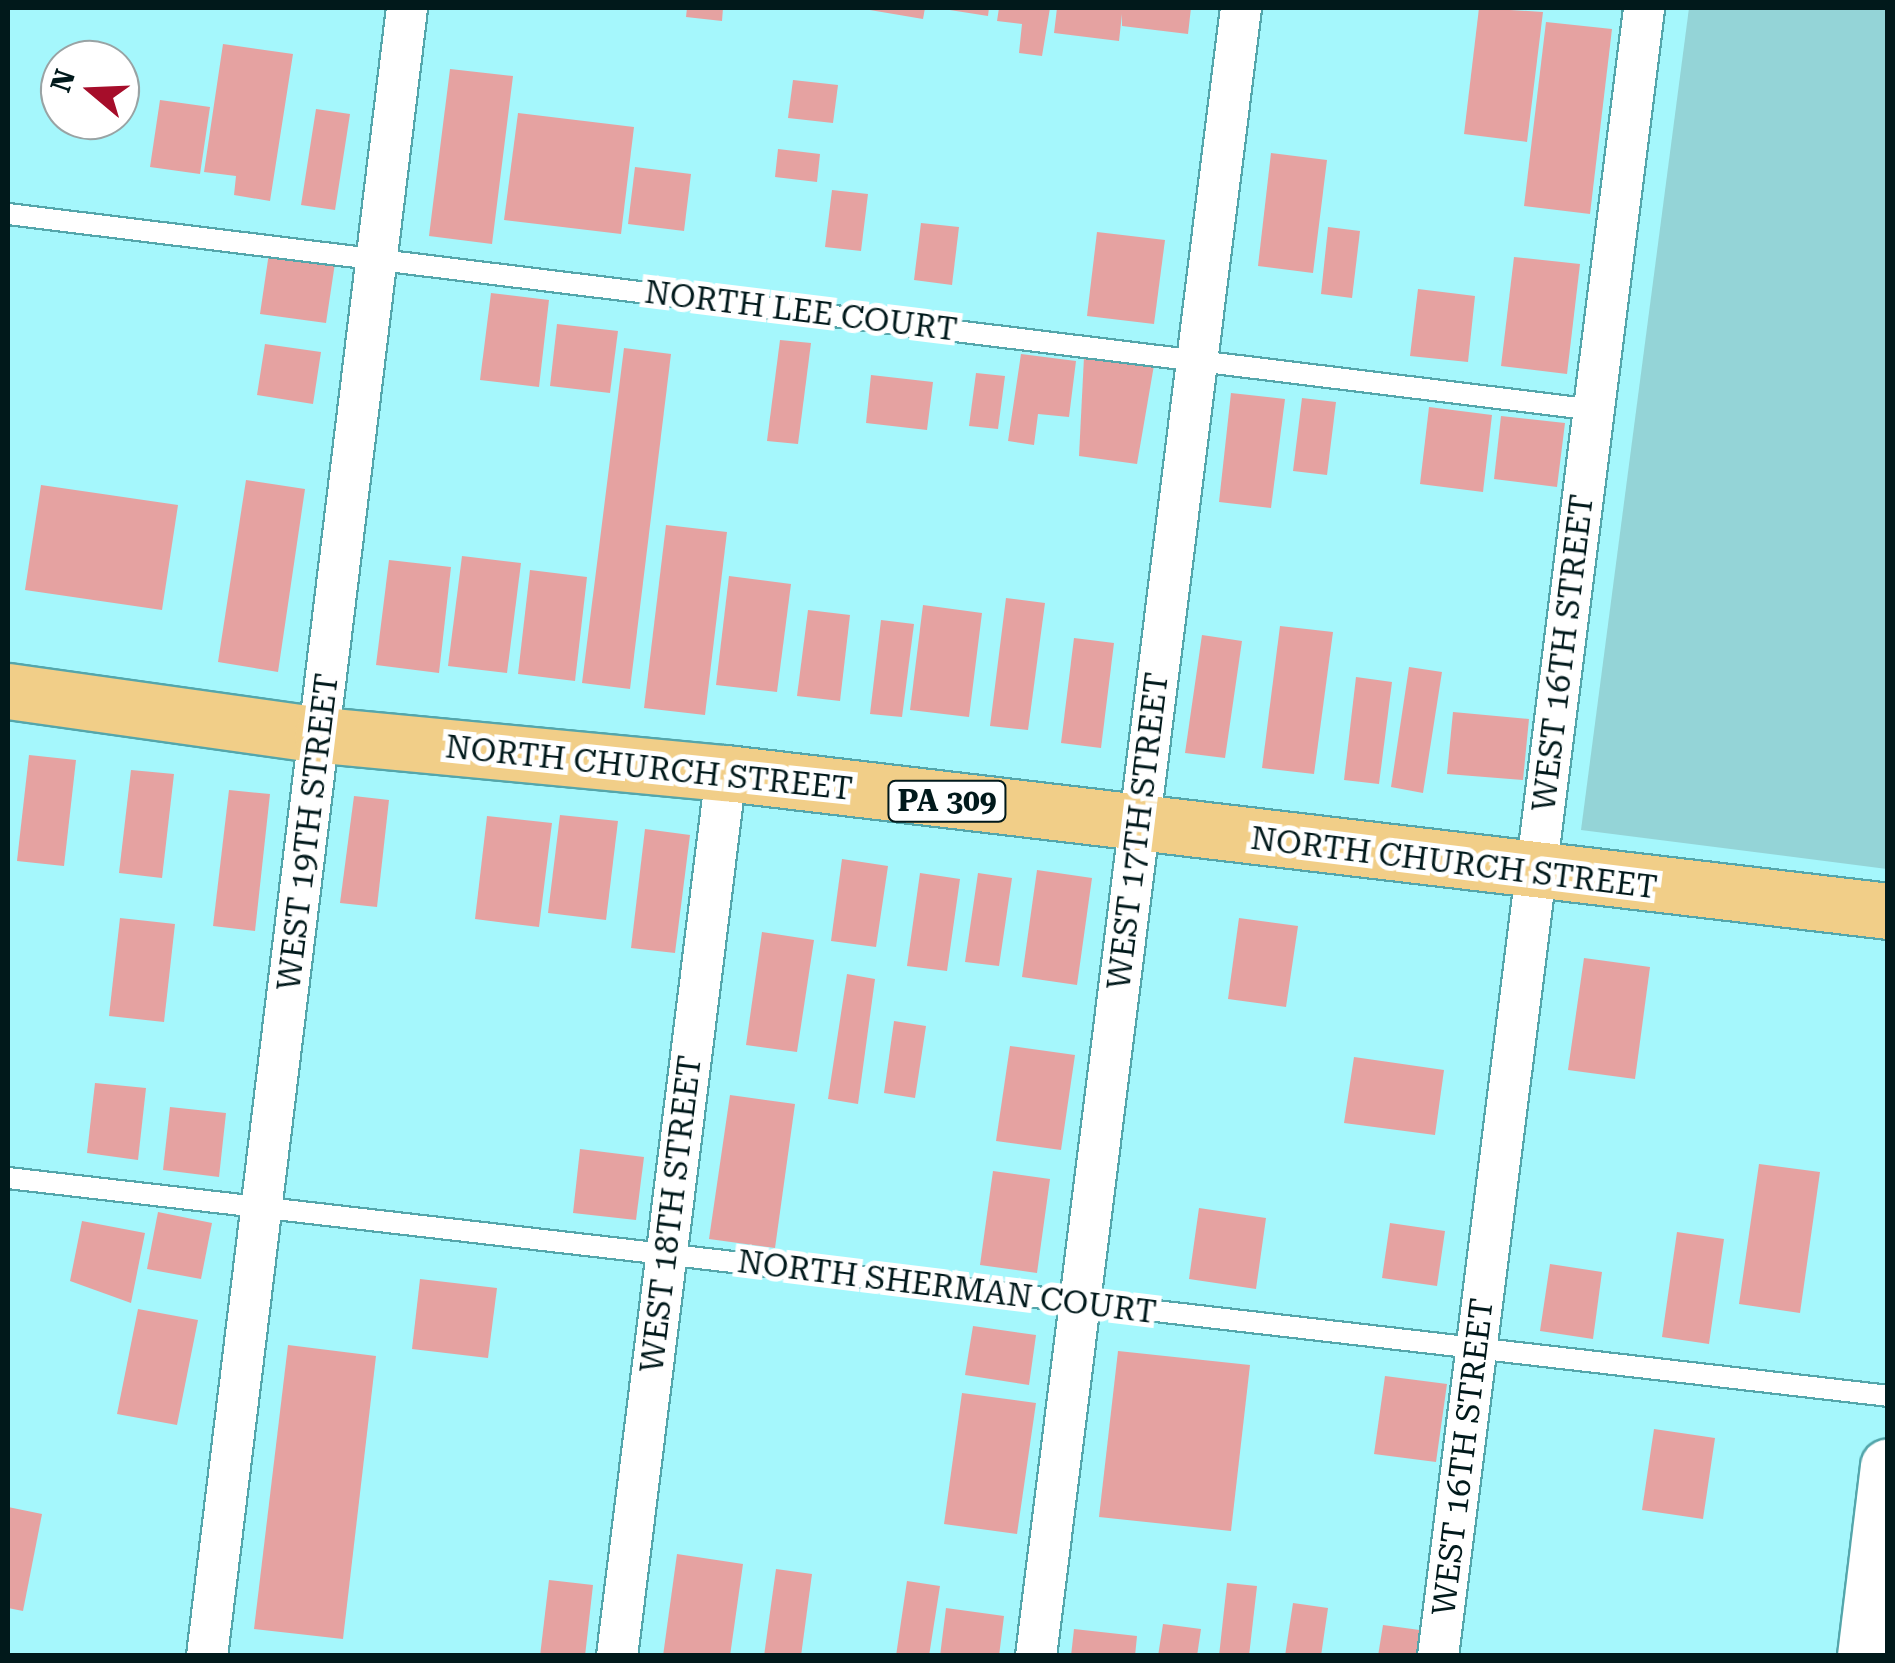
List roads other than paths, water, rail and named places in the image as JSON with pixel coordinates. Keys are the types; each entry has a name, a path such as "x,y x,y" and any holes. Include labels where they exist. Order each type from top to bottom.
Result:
{"main road":[{"name":"NORTH CHURCH STREET","path":"8,691 322,735 726,773 1536,874 1888,911"},
{"path":"1866,1656 1888,1466"}],"street":[{"name":"WEST 19TH STREET","path":"207,1656 258,1204 322,735 406,8"},
{"name":"WEST 17TH STREET","path":"1036,1656 1240,8"},
{"name":"WEST 16TH STREET","path":"1438,1656 1644,8"},
{"name":"WEST 18TH STREET","path":"616,1656 726,773"}],"lane":[{"name":"NORTH LEE COURT","path":"8,214 1594,410"},
{"name":"NORTH SHERMAN COURT","path":"8,1178 258,1204 1476,1352 1888,1396"}]}
